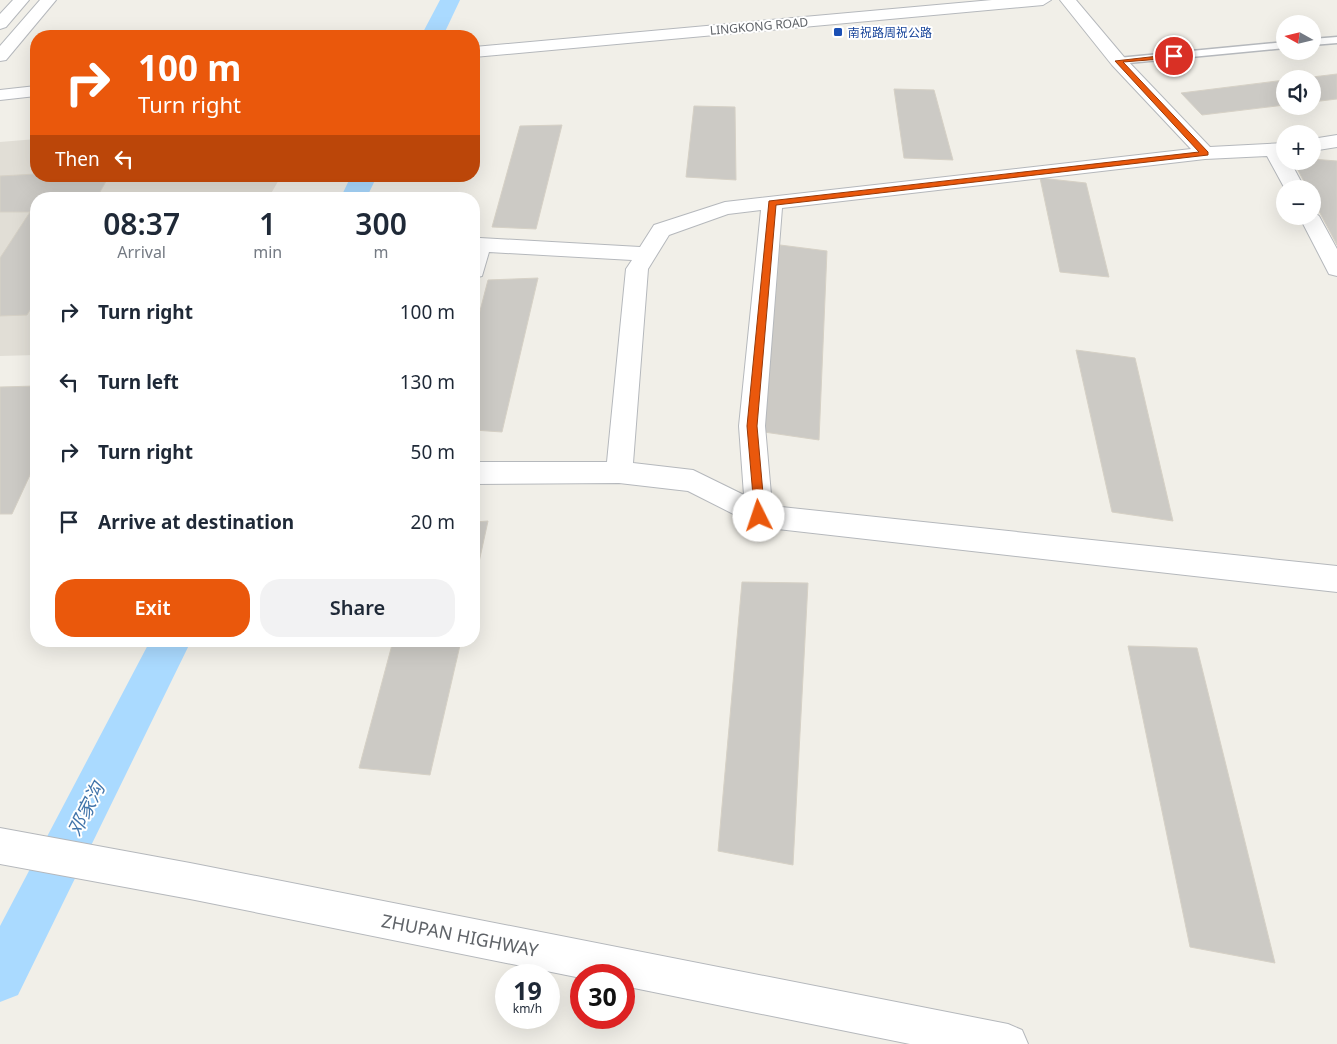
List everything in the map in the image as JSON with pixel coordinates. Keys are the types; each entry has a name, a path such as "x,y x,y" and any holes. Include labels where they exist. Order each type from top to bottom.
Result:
{"street":[{"path":"0,24 21,0"},
{"path":"0,56 48,0"},
{"name":"LINGKONG ROAD","path":"480,39 952,0"},
{"name":"LINGKONG ROAD","path":"480,51 1043,0"},
{"path":"1068,0 1118,61 1205,153"},
{"path":"0,81 30,78"},
{"path":"0,95 30,92"},
{"path":"1321,143 1337,141"},
{"path":"619,472 637,269 661,230 725,208 1205,153 1276,149"},
{"path":"759,516 752,426 772,203"},
{"path":"1314,225 1337,269"},
{"path":"480,245 646,254"},
{"path":"480,473 619,472 693,481 759,516 1337,579"},
{"name":"ZHUPAN HIGHWAY","path":"0,846 190,881 1008,1044"}],"lane":[{"path":"1321,41 1337,40"},
{"path":"1118,61 1276,46"}],"shaded area":[{"path":"30,140 30,182 278,182 272,192 30,192 30,355 0,356 0,142"}],"building":[{"path":"1337,74 1337,99 1321,101 1321,76"},
{"path":"1276,81 1276,106 1202,115 1181,93"},
{"path":"894,89 934,90 953,160 904,158"},
{"path":"694,106 735,107 736,180 686,177"},
{"path":"562,125 536,229 492,227 520,126"},
{"path":"1321,160 1337,161 1337,245 1321,215 1321,180 1303,180 1298,170 1321,170"},
{"path":"30,174 30,182 106,182 100,192 30,192 30,212 0,212 0,176"},
{"path":"1040,178 1086,183 1109,277 1060,272"},
{"path":"30,212 30,310 27,315 0,316 0,258"},
{"path":"780,245 827,251 819,440 764,432"},
{"path":"538,278 502,432 480,430 480,311 488,280"},
{"path":"1076,350 1135,358 1173,521 1112,512"},
{"path":"30,386 30,475 12,514 0,514 0,387"},
{"path":"488,521 480,558 480,522"},
{"path":"742,582 808,583 793,865 718,851"},
{"path":"1128,646 1197,648 1275,963 1190,947"},
{"path":"391,647 460,647 430,775 359,768"}],"waterway":[{"name":"邓家沟","path":"435,30 450,0"},
{"name":"邓家沟","path":"356,192 361,182"},
{"name":"邓家沟","path":"0,977 168,647"}],"place":[{"name":"南祝路周祝公路","path":"838,32"}],"route":[{"path":"759,516 752,426 772,203 1205,153 1118,61 1174,56"}]}
